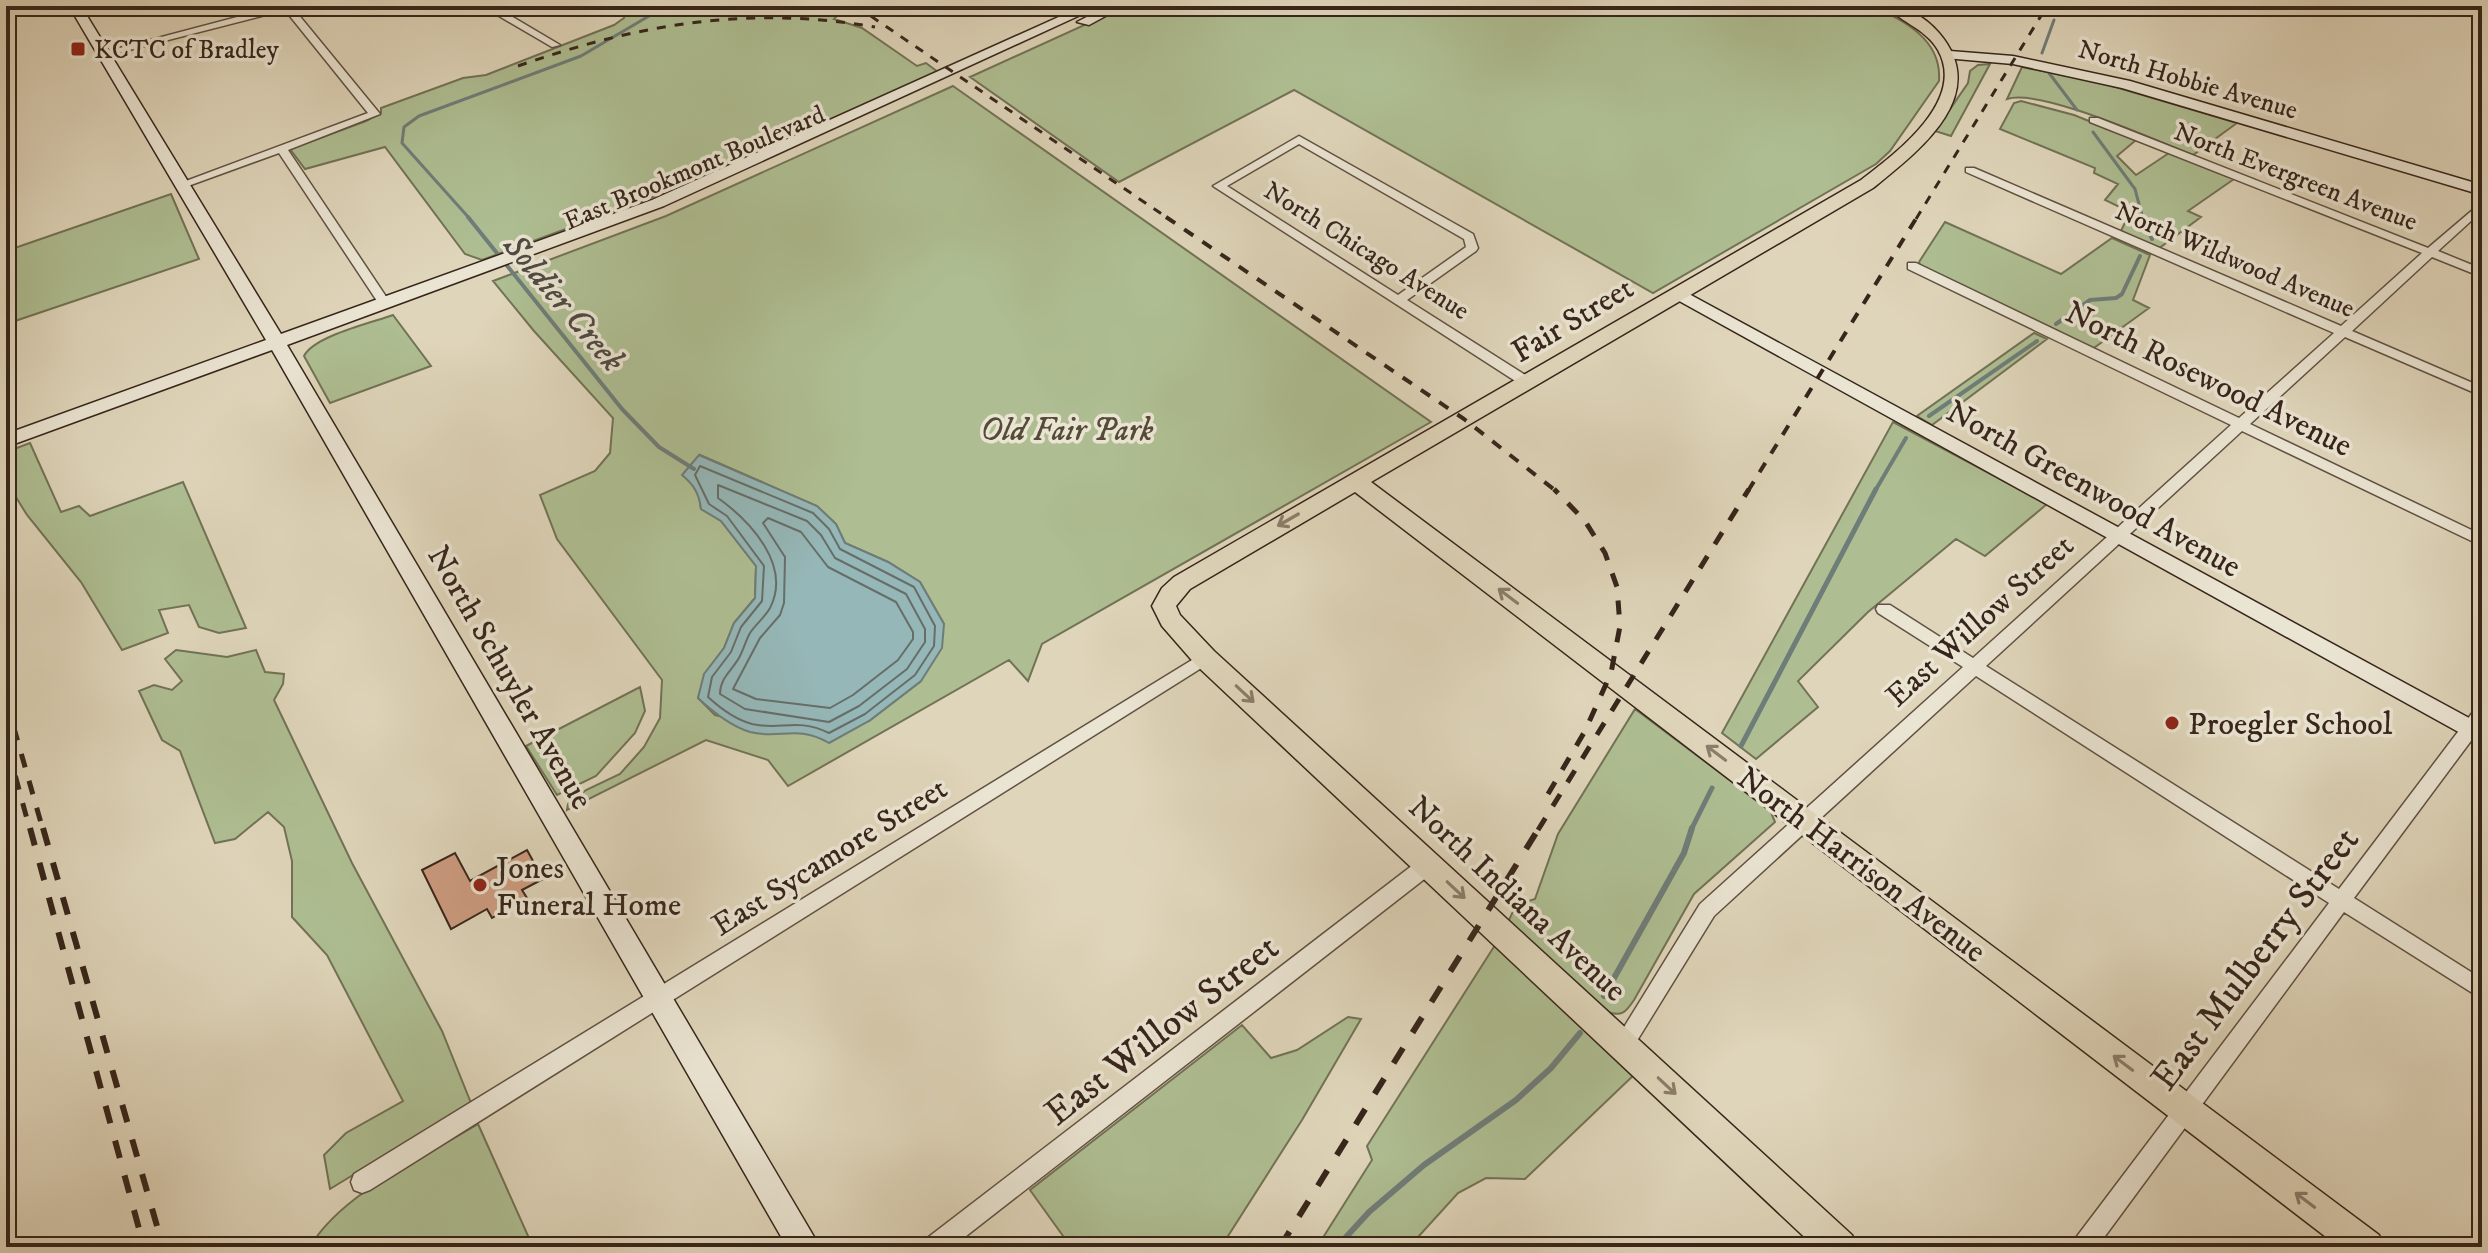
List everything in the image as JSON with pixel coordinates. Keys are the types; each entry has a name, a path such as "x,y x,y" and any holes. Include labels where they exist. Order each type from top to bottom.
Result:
{"main road":[{"name":"North Schuyler Avenue","path":"75,6 278,344 804,1247"},
{"name":"East Brookmont Boulevard","path":"520,260 658,203 1094,6"},
{"name":"East Brookmont Boulevard","path":"6,441 385,304 669,211 1118,6"},
{"path":"1893,6 1931,32 1950,55"},
{"name":"North Hobbie Avenue","path":"1950,55 2013,60 2125,84 2482,190"},
{"name":"Fair Street","path":"1170,594 1182,583 1355,481 1867,184 1911,151 1948,98 1955,75 1950,55"},
{"name":"East Brookmont Boulevard","path":"278,344 390,312 490,270"},
{"name":"North Greenwood Avenue","path":"1678,293 2118,536 2478,726"},
{"name":"North Harrison Avenue","path":"1355,481 2367,1247"},
{"name":"North Indiana Avenue","path":"1170,594 1164,606 1170,620 1205,658 1840,1247"}],"street":[{"path":"102,54 288,6 375,114 184,184"},
{"path":"487,6 555,45"},
{"name":"North Evergreen Avenue","path":"2094,120 2482,273"},
{"name":"North Chicago Avenue","path":"1399,300 1472,248 1469,237 1299,139 1219,186 1528,383"},
{"path":"281,148 385,304"},
{"name":"North Wildwood Avenue","path":"1970,170 2482,392"},
{"name":"East Willow Street","path":"1623,1045 1707,910 2482,205"},
{"name":"North Rosewood Avenue","path":"1912,266 2482,541"},
{"path":"1884,609 2482,990"},
{"name":"East Sycamore Street","path":"362,1182 1205,658"},
{"name":"East Mulberry Street","path":"2083,1247 2342,900 2478,726"},
{"name":"East Willow Street","path":"934,1247 1429,864"}],"green space":[{"path":"621,6 841,6 842,11 834,19 862,28 917,66 926,63 938,72 693,182 482,260 465,254 385,147 305,169 290,149 366,121 381,113 381,108 463,78 486,75 614,25 624,18 626,11"},
{"path":"1126,6 1873,6 1909,26 1928,43 1935,54 1939,81 1890,151 1876,164 1653,293 1294,90 1119,182 970,77"},
{"path":"1990,64 1951,136 1935,131 1968,83 1970,71 1978,65"},
{"path":"2022,67 2102,83 2237,123 2193,155 2071,108 2045,101 2007,99"},
{"name":"Old Fair Park","path":"953,86 1431,422 1042,644 1028,681 1009,660 788,786 768,760 706,740 567,810 568,804 586,790 620,774 644,747 660,718 662,680 557,539 540,495 595,471 610,453 613,418 493,281 666,216","holes":["700,455 817,506 836,524 845,543 888,562 920,582 944,624 921,681 869,721 790,733 715,715 698,698 705,674 724,648 734,623 755,598 756,566 721,521 701,509 699,496 692,484"]},
{"path":"2021,101 2074,115 2136,140 2117,156 2136,175 2169,153 2234,179 2188,211 2201,217 2158,249 2120,233 2130,212 2105,200 2118,184 2094,173 2095,168 2000,129 2014,103"},
{"path":"171,194 199,259 6,324 6,251"},
{"path":"1945,222 2061,274 2112,238 2150,255 2133,300 2149,308 2091,350 1921,267 1919,262"},
{"path":"393,315 431,366 330,403 304,356 331,336"},
{"path":"2034,333 2047,339 1932,425 1917,416"},
{"path":"1893,422 2047,504 1985,556 1956,539 1868,612 1798,681 1818,707 1756,759 1722,733"},
{"path":"30,443 61,512 79,506 90,516 183,482 246,628 219,633 199,627 189,605 159,610 168,633 122,650 81,582 27,515 6,481 6,452"},
{"path":"176,650 227,657 256,650 265,672 284,674 283,684 274,700 352,863 442,1031 471,1103 330,1189 324,1155 346,1133 403,1101 327,955 292,917 292,861 284,827 268,812 235,839 215,843 180,751 162,740 139,691 154,685 172,690 182,681 165,659"},
{"path":"640,687 645,711 635,733 596,776 557,795 526,746"},
{"path":"1635,709 1770,810 1775,822 1694,894 1634,1000 1626,1010 1616,1014 1607,1012 1508,922 1516,905 1535,899 1558,834"},
{"path":"1497,942 1637,1072 1525,1179 1486,1178 1458,1193 1409,1247 1317,1247 1372,1160 1367,1146"},
{"path":"1348,1017 1361,1019 1302,1120 1221,1247 1071,1247 1030,1190 1242,1025 1271,1058 1297,1050"},
{"path":"478,1124 533,1247 310,1247 324,1228 363,1193"}],"water":[{"path":"699,455 817,506 836,524 845,543 888,562 920,582 944,624 942,648 921,681 869,721 829,743 807,734 750,732 722,718 698,698 704,674 724,648 734,623 755,598 756,566 721,521 701,509 695,490 682,475"}],"building":[{"name":"Jones Funeral Home","path":"527,850 543,879 522,890 527,898 492,918 487,909 451,929 422,870 455,853 470,881"}],"waterway":[{"name":"Soldier Creek","path":"470,219 402,143 404,127 419,116 581,56 666,6"},
{"path":"2042,53 2054,20"},
{"path":"2049,73 2077,110"},
{"path":"2093,132 2135,189 2143,219"},
{"name":"Soldier Creek","path":"468,217 622,409 659,447 694,469"},
{"path":"2142,217 2152,239"},
{"path":"2056,324 2090,300 2116,298 2122,294 2140,256"},
{"path":"1929,416 2037,341"},
{"path":"1875,491 1906,438"},
{"path":"1741,746 1876,489"},
{"path":"1692,828 1712,788"},
{"path":"1604,996 1684,853 1692,828"},
{"path":"1337,1247 1369,1212 1424,1165 1516,1100 1551,1068 1580,1033"}],"railway":[{"path":"856,6 1169,219"},
{"path":"1916,219 2047,6"},
{"path":"518,66 607,39 694,22 783,18 875,27"},
{"path":"1166,217 1464,419 1556,491"},
{"path":"1748,491 1917,217"},
{"path":"1538,830 1749,489"},
{"path":"1548,794 1585,731 1611,673 1620,626 1617,587 1605,553 1585,521 1556,491"},
{"path":"6,700 43,830"},
{"path":"8,749 30,830"},
{"path":"30,828 144,1247"},
{"path":"43,828 163,1247"},
{"path":"1280,1247 1539,828"}],"place":[{"name":"KCTC of Bradley","path":"78,49"},
{"name":"Proegler School","path":"2172,723"},
{"name":"Jones Funeral Home","path":"480,885"}]}
